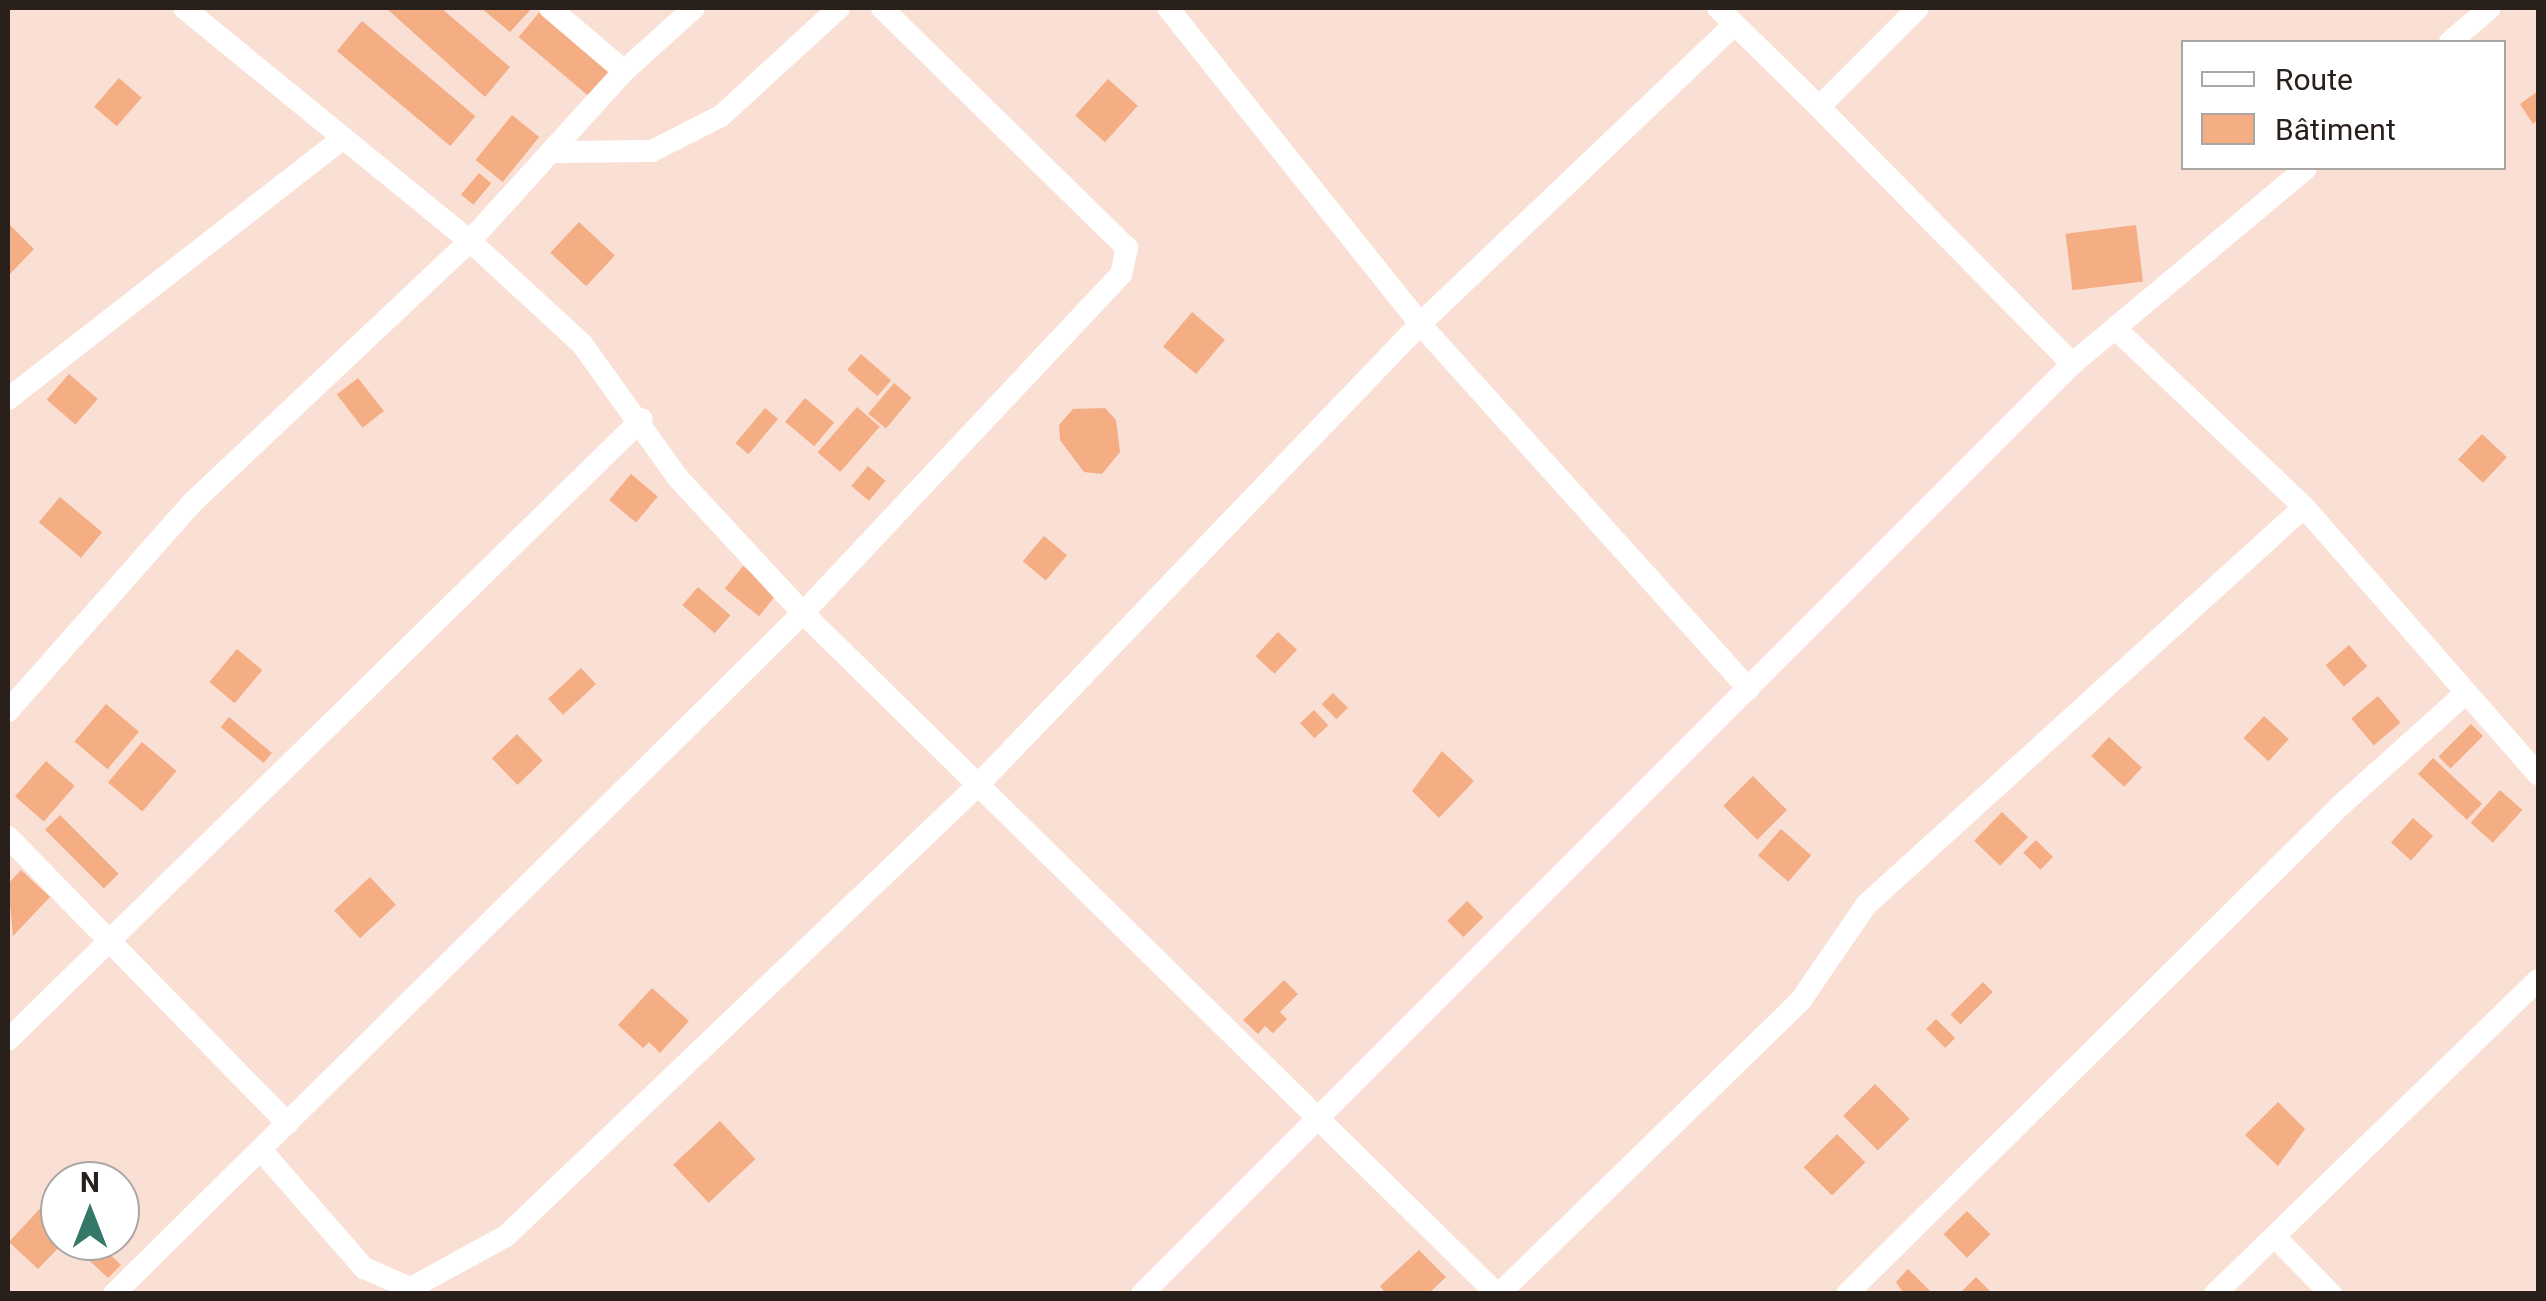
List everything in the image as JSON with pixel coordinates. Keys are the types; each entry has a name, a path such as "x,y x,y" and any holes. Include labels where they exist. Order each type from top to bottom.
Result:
{"street":[{"path":"184,8 470,241 582,344 642,419 678,478 803,613 1498,1294 1801,1000 1866,904 2304,507"},
{"path":"550,8 624,71"},
{"path":"8,711 194,501 470,241 624,71 694,8"},
{"path":"554,152 652,151 704,124 839,8"},
{"path":"114,1294 803,613 1097,304 1121,274 1127,248 882,8"},
{"path":"1168,8 1420,324 1749,689"},
{"path":"1718,8 2072,364"},
{"path":"1819,107 1918,8"},
{"path":"2452,40 2490,8"},
{"path":"261,1150 364,1268 409,1291 506,1236 977,786 1420,324 1734,26"},
{"path":"8,399 343,138"},
{"path":"1142,1294 2072,364 2118,331 2304,170"},
{"path":"2118,331 2304,507 2538,774"},
{"path":"8,1040 642,419"},
{"path":"1847,1294 2341,805 2466,693"},
{"path":"8,837 288,1123"},
{"path":"2215,1294 2277,1239 2538,980"},
{"path":"2277,1239 2331,1294"}],"building":[{"path":"386,8 441,8 510,67 485,97"},
{"path":"481,8 532,8 510,32"},
{"path":"543,8 614,68 590,97 519,37"},
{"path":"362,21 475,116 450,146 337,51"},
{"path":"119,78 142,98 117,126 94,107"},
{"path":"1108,79 1138,106 1105,142 1075,115"},
{"path":"2538,91 2538,120 2533,124 2520,104"},
{"path":"512,115 539,137 503,182 475,160"},
{"path":"479,173 491,183 473,205 461,194"},
{"path":"579,222 615,255 586,286 550,253"},
{"path":"8,223 34,249 8,276"},
{"path":"2136,225 2143,282 2072,290 2066,234"},
{"path":"1192,312 1225,340 1196,374 1163,346"},
{"path":"861,354 891,380 877,396 847,370"},
{"path":"69,374 98,399 75,425 47,400"},
{"path":"358,378 384,411 363,428 337,395"},
{"path":"894,383 912,398 886,428 868,414"},
{"path":"805,398 834,422 814,446 785,422"},
{"path":"857,407 880,427 840,472 818,452"},
{"path":"765,408 778,419 748,454 735,443"},
{"path":"1105,408 1116,420 1120,452 1102,474 1084,472 1060,440 1059,425 1073,409"},
{"path":"2482,434 2507,457 2483,483 2458,460"},
{"path":"868,466 886,481 869,501 851,486"},
{"path":"631,474 658,496 636,523 609,500"},
{"path":"60,497 102,532 81,558 39,522"},
{"path":"1044,536 1067,555 1046,581 1023,561"},
{"path":"743,566 777,594 759,616 725,589"},
{"path":"698,587 730,615 715,633 682,605"},
{"path":"1278,632 1297,650 1275,674 1255,656"},
{"path":"2349,645 2367,666 2344,686 2326,665"},
{"path":"237,649 262,670 235,703 209,682"},
{"path":"581,668 596,684 563,715 548,699"},
{"path":"1333,693 1348,708 1337,719 1322,704"},
{"path":"2378,696 2400,723 2374,745 2351,718"},
{"path":"106,704 139,732 107,769 75,742"},
{"path":"1314,710 1328,725 1314,738 1300,723"},
{"path":"2264,716 2289,739 2268,761 2244,738"},
{"path":"229,717 272,753 264,763 221,727"},
{"path":"2471,724 2483,736 2450,769 2438,757"},
{"path":"517,734 543,761 518,785 492,758"},
{"path":"2109,737 2142,768 2124,787 2091,756"},
{"path":"142,742 176,771 142,812 108,783"},
{"path":"1442,751 1474,781 1439,818 1412,791"},
{"path":"2433,758 2482,804 2467,820 2418,774"},
{"path":"46,761 75,786 44,821 15,796"},
{"path":"1753,776 1787,810 1757,840 1723,806"},
{"path":"2500,790 2522,810 2493,843 2471,823"},
{"path":"2002,812 2028,837 2000,866 1974,841"},
{"path":"60,815 119,874 104,889 45,830"},
{"path":"2413,818 2433,836 2411,861 2391,843"},
{"path":"1781,829 1811,855 1788,882 1758,855"},
{"path":"2036,840 2053,857 2040,870 2023,853"},
{"path":"21,870 50,897 13,936 8,884"},
{"path":"370,877 396,905 360,938 334,910"},
{"path":"1467,901 1483,917 1463,937 1447,921"},
{"path":"1284,980 1298,994 1280,1012 1287,1019 1273,1033 1265,1026 1258,1034 1243,1020"},
{"path":"1983,982 1993,992 1960,1024 1950,1015"},
{"path":"652,988 689,1021 660,1053 649,1042 643,1048 618,1025"},
{"path":"1936,1019 1955,1038 1945,1048 1926,1029"},
{"path":"1875,1084 1910,1119 1878,1150 1843,1116"},
{"path":"2278,1102 2305,1129 2278,1166 2245,1135"},
{"path":"720,1121 755,1159 709,1203 673,1165"},
{"path":"1837,1134 1865,1162 1832,1196 1804,1167"},
{"path":"40,1209 40,1261 46,1261 38,1269 9,1242"},
{"path":"1967,1211 1990,1234 1967,1258 1944,1234"},
{"path":"1419,1250 1446,1277 1428,1294 1386,1294 1380,1286"},
{"path":"90,1261 117,1261 121,1265 108,1278"},
{"path":"1908,1269 1933,1294 1904,1294 1896,1282"},
{"path":"1976,1277 1993,1294 1959,1294"}]}
